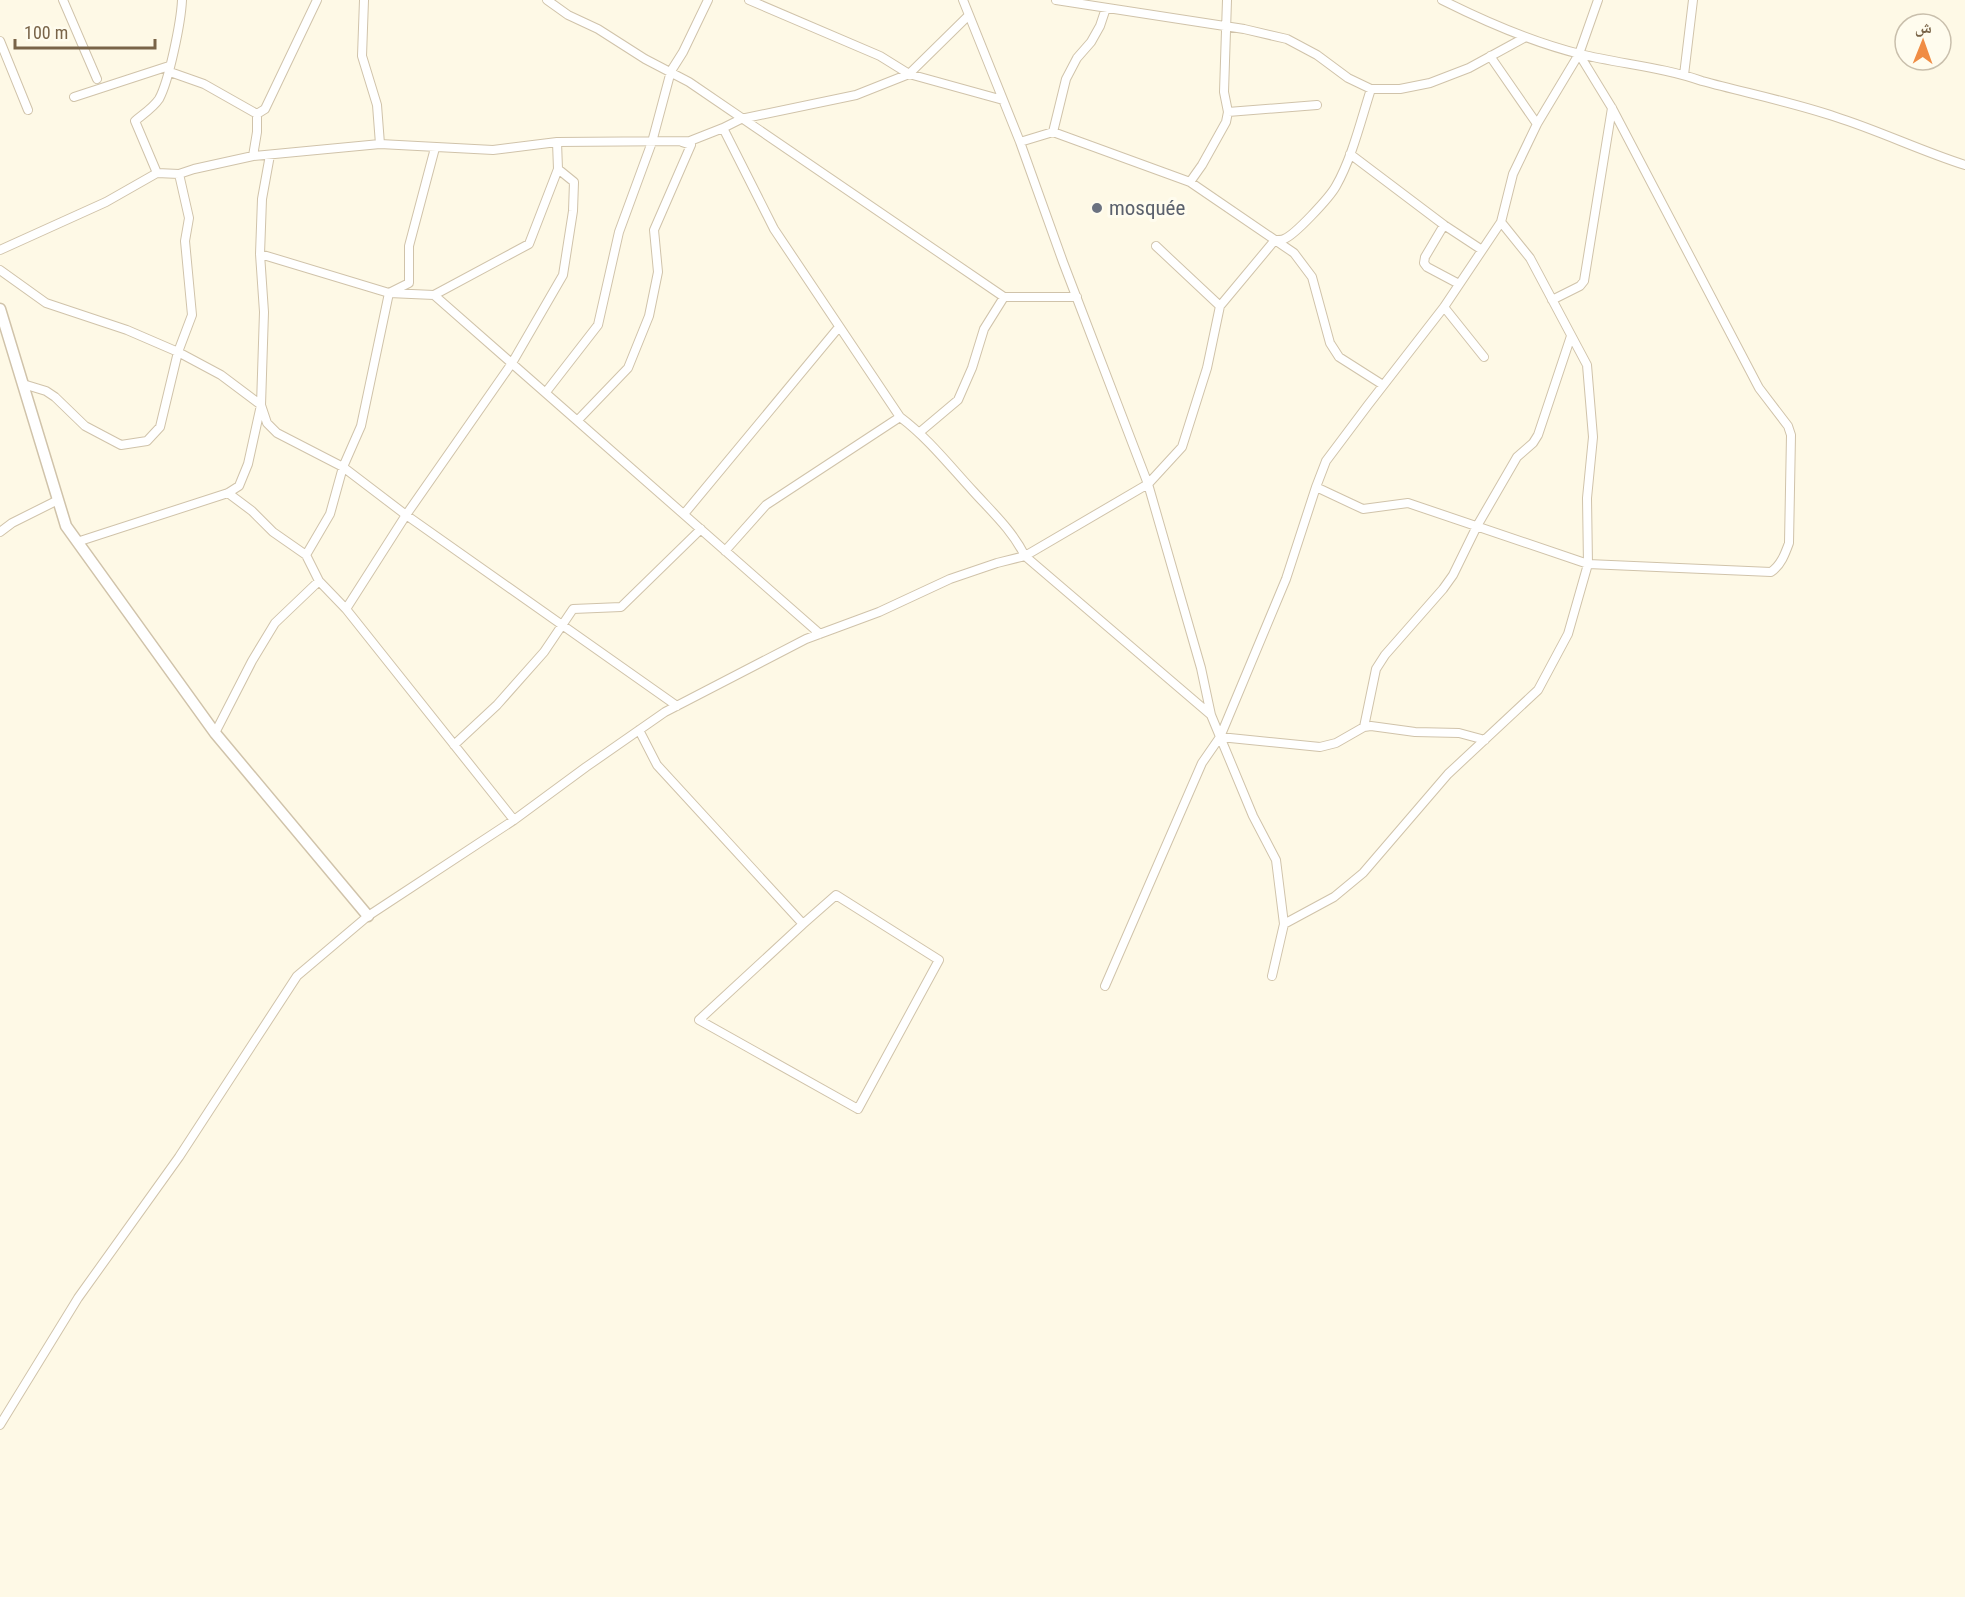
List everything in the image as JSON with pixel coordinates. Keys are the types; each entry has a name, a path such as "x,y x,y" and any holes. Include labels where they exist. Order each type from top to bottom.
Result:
{"street":[{"path":"63,0 98,80"},
{"path":"157,173 135,121 158,101 169,69 182,12 182,0"},
{"path":"257,114 265,109 317,0"},
{"path":"364,0 362,56 377,105 380,144"},
{"path":"548,0 568,15 598,29 645,59 689,82 1004,297 1077,297"},
{"path":"546,392 597,326 619,232 652,142 670,71 683,52 708,0"},
{"path":"749,0 880,56 909,74 1004,100"},
{"path":"963,0 1004,100 1148,484 1201,668 1210,715 1253,816 1276,860 1284,924 1272,976"},
{"path":"1056,0 1227,26 1287,39 1317,55 1348,78 1371,89 1400,89 1431,83 1469,68 1524,38"},
{"path":"1190,182 1226,122 1228,112 1224,92 1227,0"},
{"path":"1442,0 1524,38 1579,54 1684,75 1834,116 1965,165"},
{"path":"1106,986 1202,763 1220,737 1286,579 1326,461 1444,307 1501,222 1513,174 1538,124 1579,54 1598,0"},
{"path":"1684,75 1693,0"},
{"path":"1053,132 1066,78 1077,58 1091,42 1106,8"},
{"path":"0,250 106,202 157,173 178,174 254,156 380,144 493,150 557,142 690,141 741,119 856,94 909,74 968,16"},
{"path":"0,41 28,110"},
{"path":"1316,487 1364,509 1408,503 1588,564 1771,572 1785,556 1790,543 1791,435 1788,426 1759,388 1612,108 1579,54"},
{"path":"1490,56 1538,124"},
{"path":"74,97 169,69 204,84 257,114"},
{"path":"1275,240 1284,240 1290,236 1336,187 1350,154 1371,89"},
{"path":"1228,112 1317,105"},
{"path":"1552,300 1580,286 1584,281 1612,108"},
{"path":"254,156 257,114"},
{"path":"723,128 774,229 900,417 920,432 1011,531 1025,556 1210,715"},
{"path":"1020,142 1053,132 1190,182 1294,253 1312,277 1330,343 1339,357 1383,385"},
{"path":"578,420 628,368 649,315 658,272 654,230 691,146 679,141"},
{"path":"260,254 389,293 434,295 529,244 558,169 557,142"},
{"path":"389,293 409,283 409,246 435,148"},
{"path":"1350,154 1444,225 1482,250"},
{"path":"77,542 228,493 239,486 248,464 261,405 264,312 260,254 262,199 270,155"},
{"path":"346,609 406,515 512,363 563,275 573,211 574,182 558,169"},
{"path":"23,384 46,391 85,426 121,445 147,441 160,427 178,352 192,315 185,241 189,218 178,174"},
{"path":"1284,924 1334,897 1363,873 1448,774 1538,690 1568,634 1588,564 1587,498 1593,437 1587,365 1530,258 1501,222"},
{"path":"1444,225 1425,257 1424,264 1459,284"},
{"path":"0,1425 78,1298 179,1157 297,976 368,916 514,820 586,767 677,706 806,639 879,612 950,579 1025,556 1148,484 1182,447 1207,369 1220,306 1275,240"},
{"path":"1156,246 1220,306"},
{"path":"0,270 46,303 127,330 178,352 220,375 261,405 267,423 277,433 343,467 406,515 677,706"},
{"path":"306,555 330,514 343,467 361,426 389,293"},
{"path":"434,295 820,634"},
{"path":"920,432 958,400 972,368 984,329 1004,297"},
{"path":"1444,307 1484,357"},
{"path":"0,309 66,526 215,733 368,916"},
{"path":"684,514 839,327"},
{"path":"1364,727 1376,669 1385,655 1453,575 1477,526 1517,457 1538,435 1571,336"},
{"path":"725,551 766,505 900,417"},
{"path":"228,493 306,555 319,581 346,609 514,820"},
{"path":"0,532 12,523 58,500"},
{"path":"454,746 497,705 544,652 573,609 621,607 701,529"},
{"path":"215,733 252,661 275,623 319,581"},
{"path":"1220,737 1320,747 1336,742 1364,727 1384,726 1414,732 1459,733 1485,740"},
{"path":"639,730 657,765 803,924"},
{"path":"836,895 939,960 858,1109 699,1020 803,924 836,895"}],"place":[{"name":"mosquée","path":"1097,208"}]}
